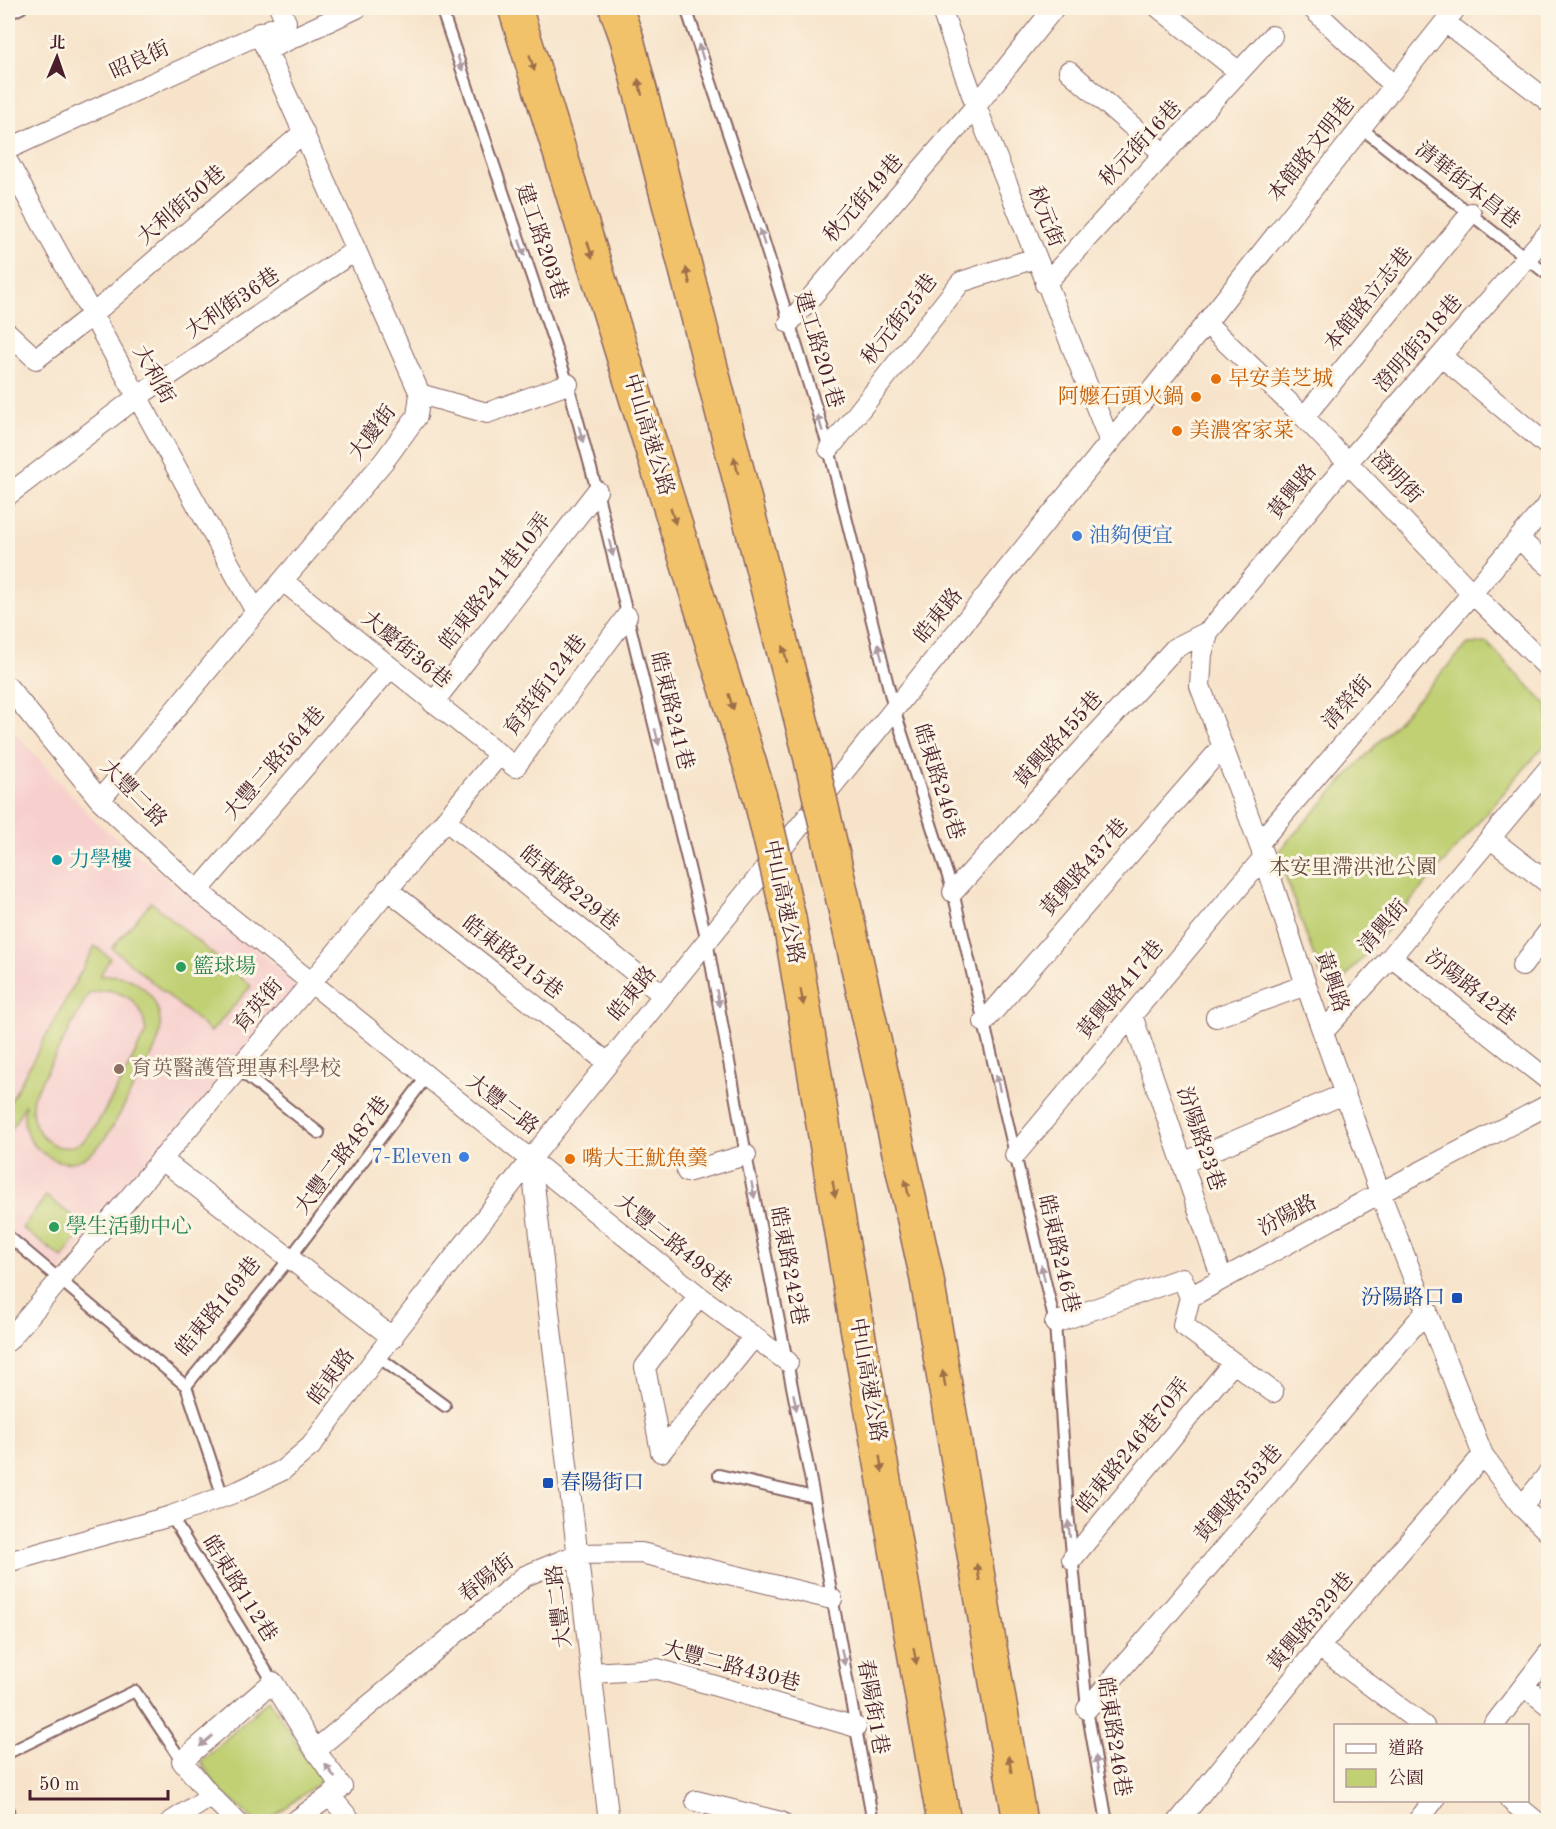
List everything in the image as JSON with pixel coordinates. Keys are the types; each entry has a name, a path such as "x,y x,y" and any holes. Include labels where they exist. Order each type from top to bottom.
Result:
{"highway":[{"name":"中山高速公路","path":"515,8 760,797 789,918 849,1281 944,1821"},
{"path":"616,8 627,39 809,751 833,855 926,1274 1020,1821"}],"street":[{"path":"263,41 286,22 279,8"},
{"path":"263,41 357,8"},
{"name":"秋元街","path":"941,8 976,106 1045,284 1110,442"},
{"name":"秋元街49巷","path":"789,323 976,106 1054,8"},
{"path":"1159,8 1239,72"},
{"path":"1323,11 1394,86"},
{"path":"1451,15 1548,101"},
{"name":"本館路文明巷","path":"1206,323 1451,15"},
{"name":"秋元街16巷","path":"1045,284 1272,36"},
{"name":"大慶街","path":"100,800 384,461 417,416 420,394 263,41"},
{"name":"昭良街","path":"8,148 263,41"},
{"path":"1069,71 1164,154"},
{"name":"大利街50巷","path":"8,333 36,359 92,315 304,132"},
{"name":"大利街","path":"8,162 256,612"},
{"name":"本館路立志巷","path":"1304,417 1471,213"},
{"name":"澄明街318巷","path":"1348,462 1548,233"},
{"name":"大利街36巷","path":"8,495 137,397 356,250"},
{"name":"秋元街25巷","path":"829,449 961,282 1035,258"},
{"name":"澄明街","path":"1206,323 1304,417 1473,594 1548,668"},
{"name":"皓東路","path":"8,1562 171,1516 223,1497 283,1470 311,1446 376,1356 393,1338 531,1159 1206,323"},
{"path":"1441,356 1548,446"},
{"path":"420,394 487,413 567,384"},
{"name":"黃興路","path":"1348,462 1209,631 1202,654 1200,686 1262,850 1306,985 1380,1193 1483,1455 1522,1507 1548,1532"},
{"name":"皓東路241巷10弄","path":"433,703 597,491"},
{"name":"清榮街","path":"1262,850 1548,504"},
{"path":"1519,539 1548,565"},
{"name":"大慶街36巷","path":"283,581 499,755"},
{"name":"育英街124巷","path":"499,755 515,767 627,616"},
{"name":"黃興路455巷","path":"953,892 1175,648 1209,631"},
{"name":"大豐二路564巷","path":"198,891 390,668"},
{"name":"大豐二路","path":"8,687 100,800 198,891 310,984 531,1159 609,1821"},
{"name":"黃興路437巷","path":"984,1022 1222,746"},
{"name":"育英街","path":"8,1341 310,984 499,755"},
{"name":"清興街","path":"1323,1032 1391,957 1548,769"},
{"name":"皓東路229巷","path":"445,820 663,995"},
{"path":"1491,839 1548,884"},
{"name":"黃興路417巷","path":"1015,1155 1132,1015 1262,850"},
{"name":"皓東路215巷","path":"387,889 608,1064"},
{"path":"1522,966 1548,932"},
{"name":"汾陽路42巷","path":"1391,957 1548,1080"},
{"path":"1216,1017 1306,985"},
{"name":"汾陽路23巷","path":"1132,1015 1222,1279"},
{"path":"1183,1163 1344,1094"},
{"name":"汾陽路","path":"1190,1298 1380,1193 1548,1105"},
{"path":"687,1172 746,1155"},
{"name":"皓東路169巷","path":"161,1159 393,1338"},
{"name":"大豐二路498巷","path":"531,1159 699,1296 788,1362"},
{"path":"1055,1323 1182,1278 1190,1298 1183,1325 1273,1392"},
{"path":"699,1296 645,1367 661,1452 753,1338"},
{"name":"黃興路353巷","path":"1087,1709 1427,1310"},
{"name":"皓東路246巷70弄","path":"1072,1559 1233,1363"},
{"name":"黃興路329巷","path":"1178,1821 1319,1647 1483,1455"},
{"path":"1522,1507 1548,1474"},
{"name":"春陽街","path":"315,1750 525,1576 578,1554 641,1553 832,1599"},
{"path":"1319,1647 1423,1724"},
{"path":"1494,1724 1548,1654"},
{"name":"大豐二路430巷","path":"592,1673 658,1668 856,1727"},
{"path":"237,1821 211,1796 182,1761 273,1682 315,1750 342,1787 294,1821"},
{"path":"1524,1686 1548,1705"},
{"path":"171,1821 211,1796"},
{"path":"330,1796 352,1821"},
{"path":"696,1801 781,1821"},
{"path":"1417,1821 1432,1802"},
{"path":"1513,1802 1537,1821"}],"lane":[{"path":"8,14 21,8"},
{"name":"建工路203巷","path":"441,8 567,384 597,491"},
{"name":"建工路201巷","path":"686,8 829,449 894,709"},
{"name":"清華街本昌巷","path":"1361,128 1548,275"},
{"name":"皓東路241巷","path":"597,491 707,941"},
{"name":"皓東路246巷","path":"894,709 953,892 1055,1323 1072,1559 1087,1709 1107,1821"},
{"name":"皓東路242巷","path":"707,941 832,1599"},
{"path":"238,1069 319,1133"},
{"name":"大豐二路487巷","path":"290,1258 426,1077"},
{"path":"8,1236 186,1386 223,1497"},
{"name":"皓東路169巷","path":"186,1386 290,1258"},
{"path":"376,1356 445,1406"},
{"path":"719,1475 814,1497"},
{"name":"皓東路112巷","path":"171,1516 273,1682"},
{"name":"春陽街1巷","path":"832,1599 873,1821"},
{"path":"8,1752 135,1691 182,1761"},
{"path":"8,1809 9,1821"}],"shaded area":[{"name":"育英醫護管理專科學校","path":"8,725 96,822 301,986 58,1273 8,1232"}],"green space":[{"name":"本安里滯洪池公園","path":"1487,643 1548,706 1548,741 1345,978 1322,979 1277,853 1468,644"},
{"name":"籃球場","path":"151,902 251,986 211,1032 112,948"},
{"path":"95,946 110,958 100,976 124,977 135,982 151,997 157,1008 160,1032 150,1059 100,1145 88,1156 75,1162 60,1161 43,1153 32,1143 26,1132 25,1104 11,1130 8,1127 8,1106","holes":["108,990 130,999 139,1009 146,1032 107,1107 90,1134 73,1146 54,1145 45,1139 35,1125 32,1114 33,1097 89,993"]},
{"name":"學生活動中心","path":"46,1196 86,1226 62,1258 22,1228"},
{"path":"269,1699 304,1755 325,1778 268,1821 255,1821 219,1790 201,1762"}],"place":[{"name":"早安美芝城","path":"1216,379"},
{"name":"阿嬤石頭火鍋","path":"1196,397"},
{"name":"美濃客家菜","path":"1177,431"},
{"name":"油夠便宜","path":"1077,536"},
{"name":"力學樓","path":"57,860"},
{"name":"籃球場","path":"181,967"},
{"name":"育英醫護管理專科學校","path":"119,1069"},
{"name":"7-Eleven","path":"464,1157"},
{"name":"嘴大王魷魚羹","path":"570,1159"},
{"name":"學生活動中心","path":"54,1227"},
{"name":"汾陽路口","path":"1457,1298"},
{"name":"春陽街口","path":"548,1483"}]}
